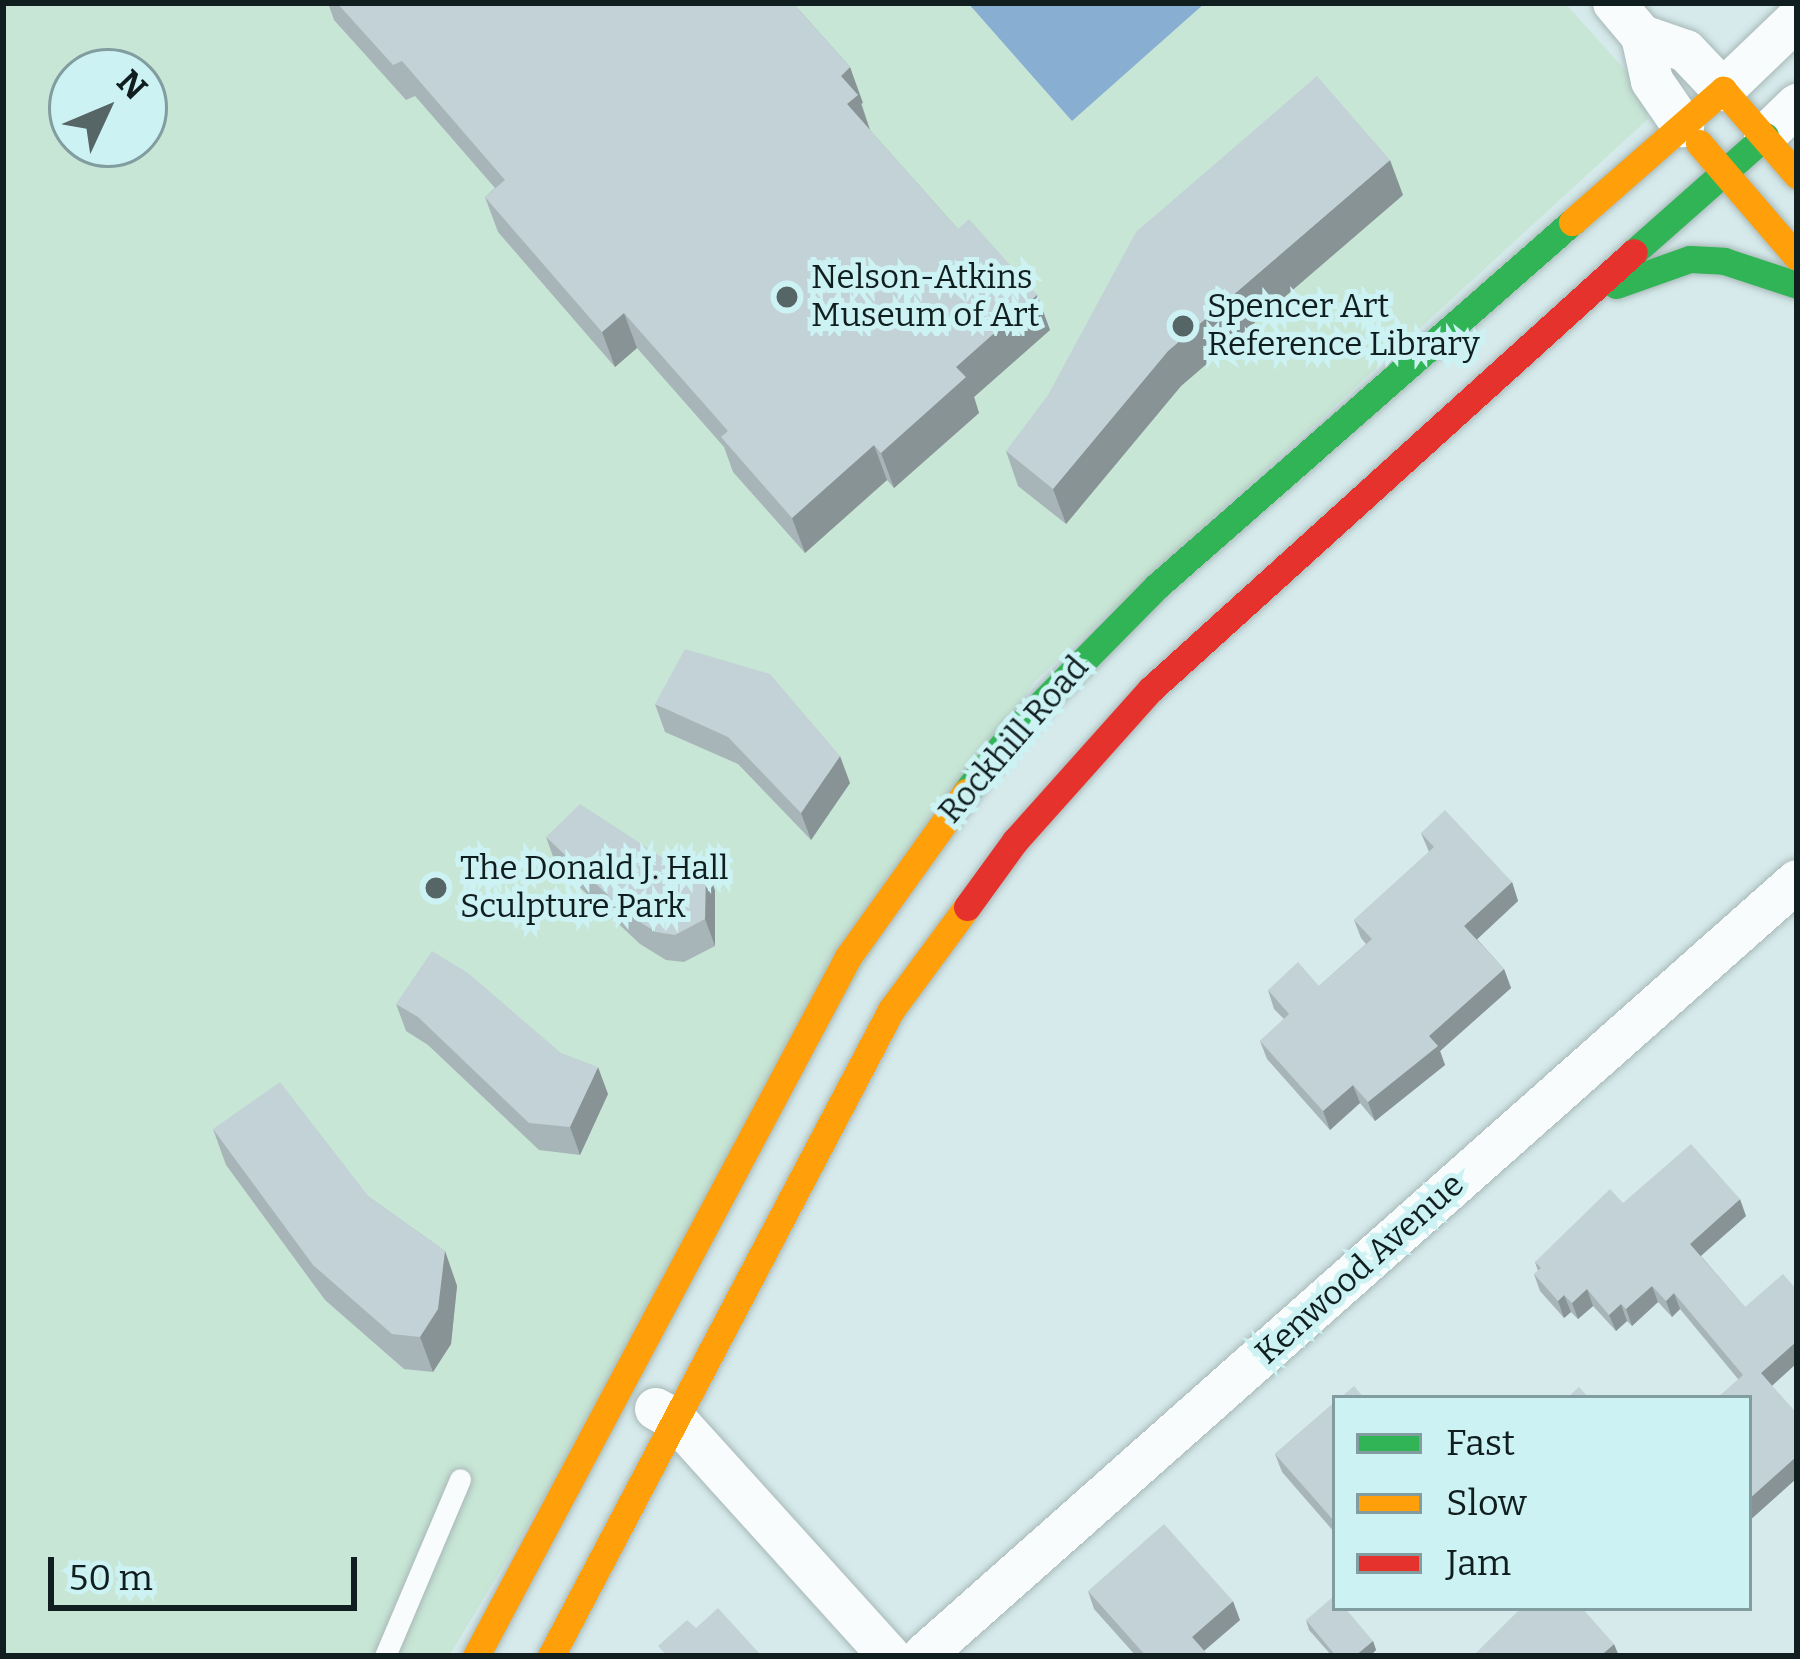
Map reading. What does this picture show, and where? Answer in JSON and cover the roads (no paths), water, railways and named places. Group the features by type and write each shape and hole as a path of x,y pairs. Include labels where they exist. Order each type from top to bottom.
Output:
{"main road":[{"name":"Rockhill Road","path":"476,1656 848,957 920,849 1012,733 1157,586 1723,90"},
{"path":"1723,90 1797,175"},
{"path":"1683,126 1797,257"},
{"name":"Rockhill Road","path":"551,1656 890,1010 1015,841 1151,689 1396,462 1765,136"},
{"path":"1579,305 1638,274 1690,259 1724,261 1797,285"}],"street":[{"path":"1614,3 1642,36 1652,81 1683,126"},
{"name":"Rockhill Road","path":"1723,90 1797,20"},
{"path":"1642,36 1686,51 1723,90"},
{"name":"Rockhill Road","path":"1765,136 1797,105"},
{"name":"Kenwood Avenue","path":"922,1656 1797,881"},
{"path":"617,1388 676,1420 889,1656"}],"lane":[{"path":"385,1656 460,1479"}],"water":[{"path":"968,3 1205,3 1072,121"}],"place":[{"name":"Nelson-Atkins Museum of Art","path":"787,297"},
{"name":"Spencer Art Reference Library","path":"1183,326"},
{"name":"The Donald J. Hall Sculpture Park","path":"436,888"}]}
